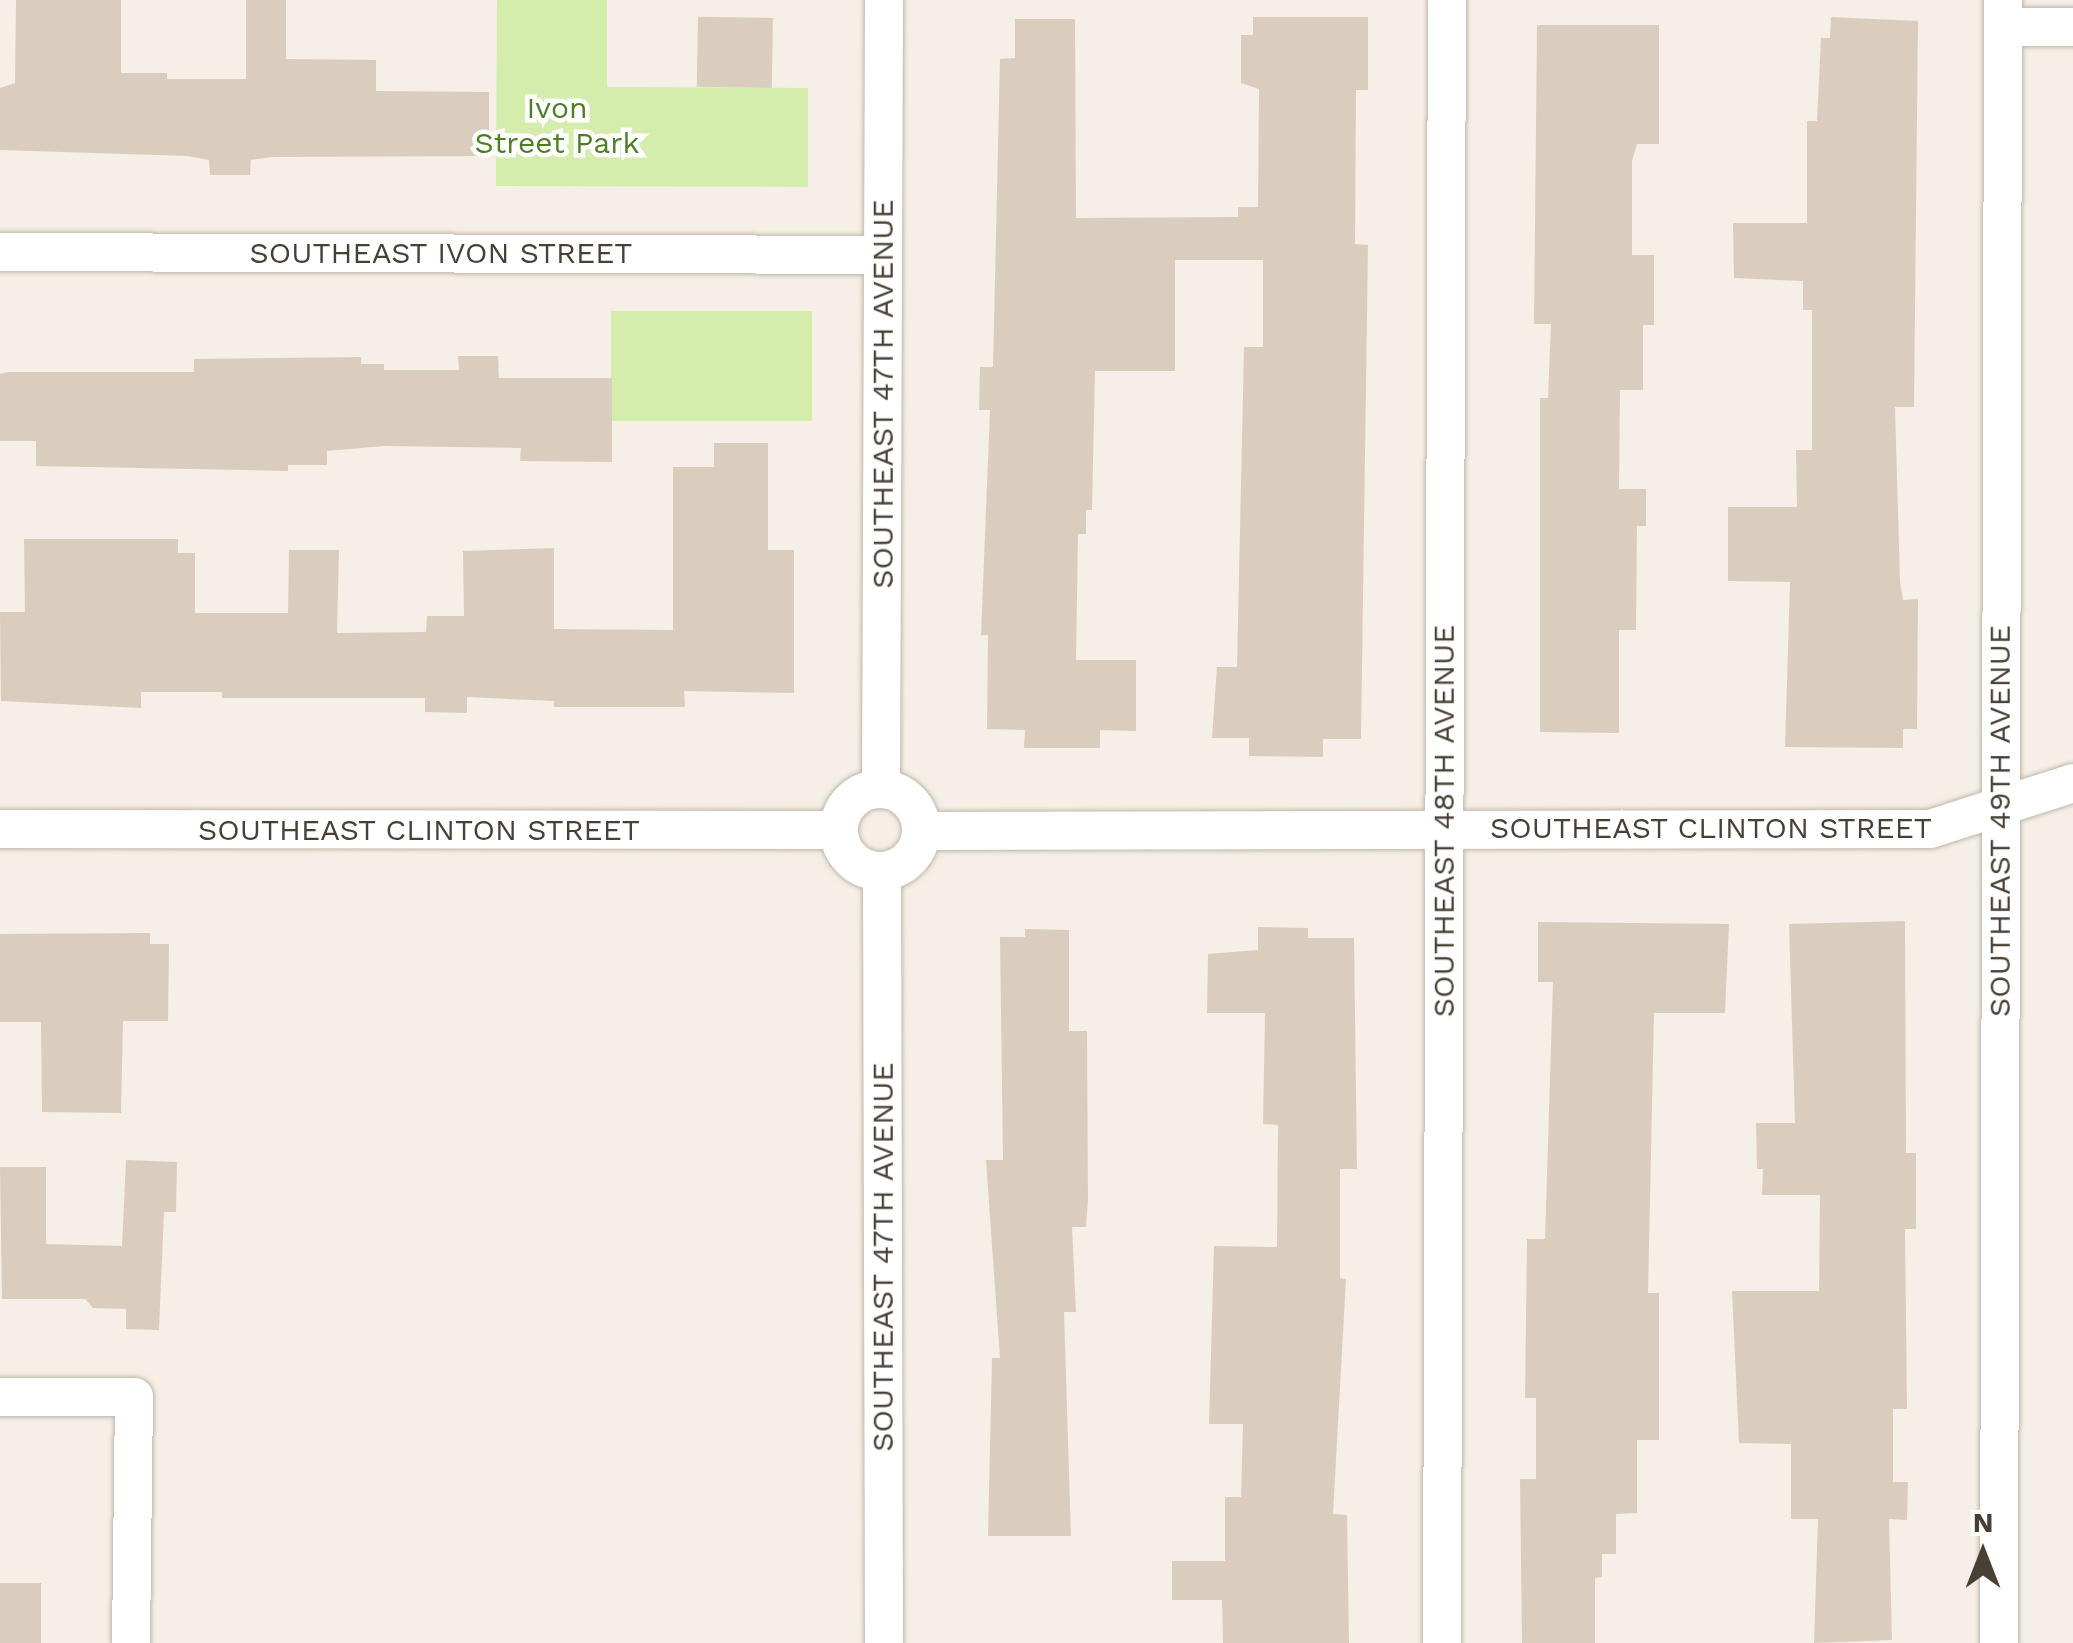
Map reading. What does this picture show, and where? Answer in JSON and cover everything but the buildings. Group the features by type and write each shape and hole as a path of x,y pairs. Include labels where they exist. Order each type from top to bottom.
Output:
{"street":[{"name":"SOUTHEAST 47TH AVENUE","path":"881,789 884,0"},
{"name":"SOUTHEAST 48TH AVENUE","path":"1442,1643 1446,0"},
{"path":"2003,14 2073,28"},
{"name":"SOUTHEAST 49TH AVENUE","path":"1999,1643 2003,14"},
{"name":"SOUTHEAST IVON STREET","path":"0,252 883,255"},
{"name":"SOUTHEAST CLINTON STREET","path":"922,831 1930,829 2073,782"},
{"path":"881,789 911,802 922,831 910,860 882,872 853,862 839,830 851,801 881,789"},
{"name":"SOUTHEAST CLINTON STREET","path":"0,830 839,830"},
{"name":"SOUTHEAST 47TH AVENUE","path":"882,872 884,1643"},
{"path":"0,1397 134,1397 130,1643"}],"green space":[{"name":"Ivon Street Park","path":"497,0 607,0 607,87 808,88 808,187 496,186"},
{"path":"611,311 812,311 812,421 611,421"}]}
